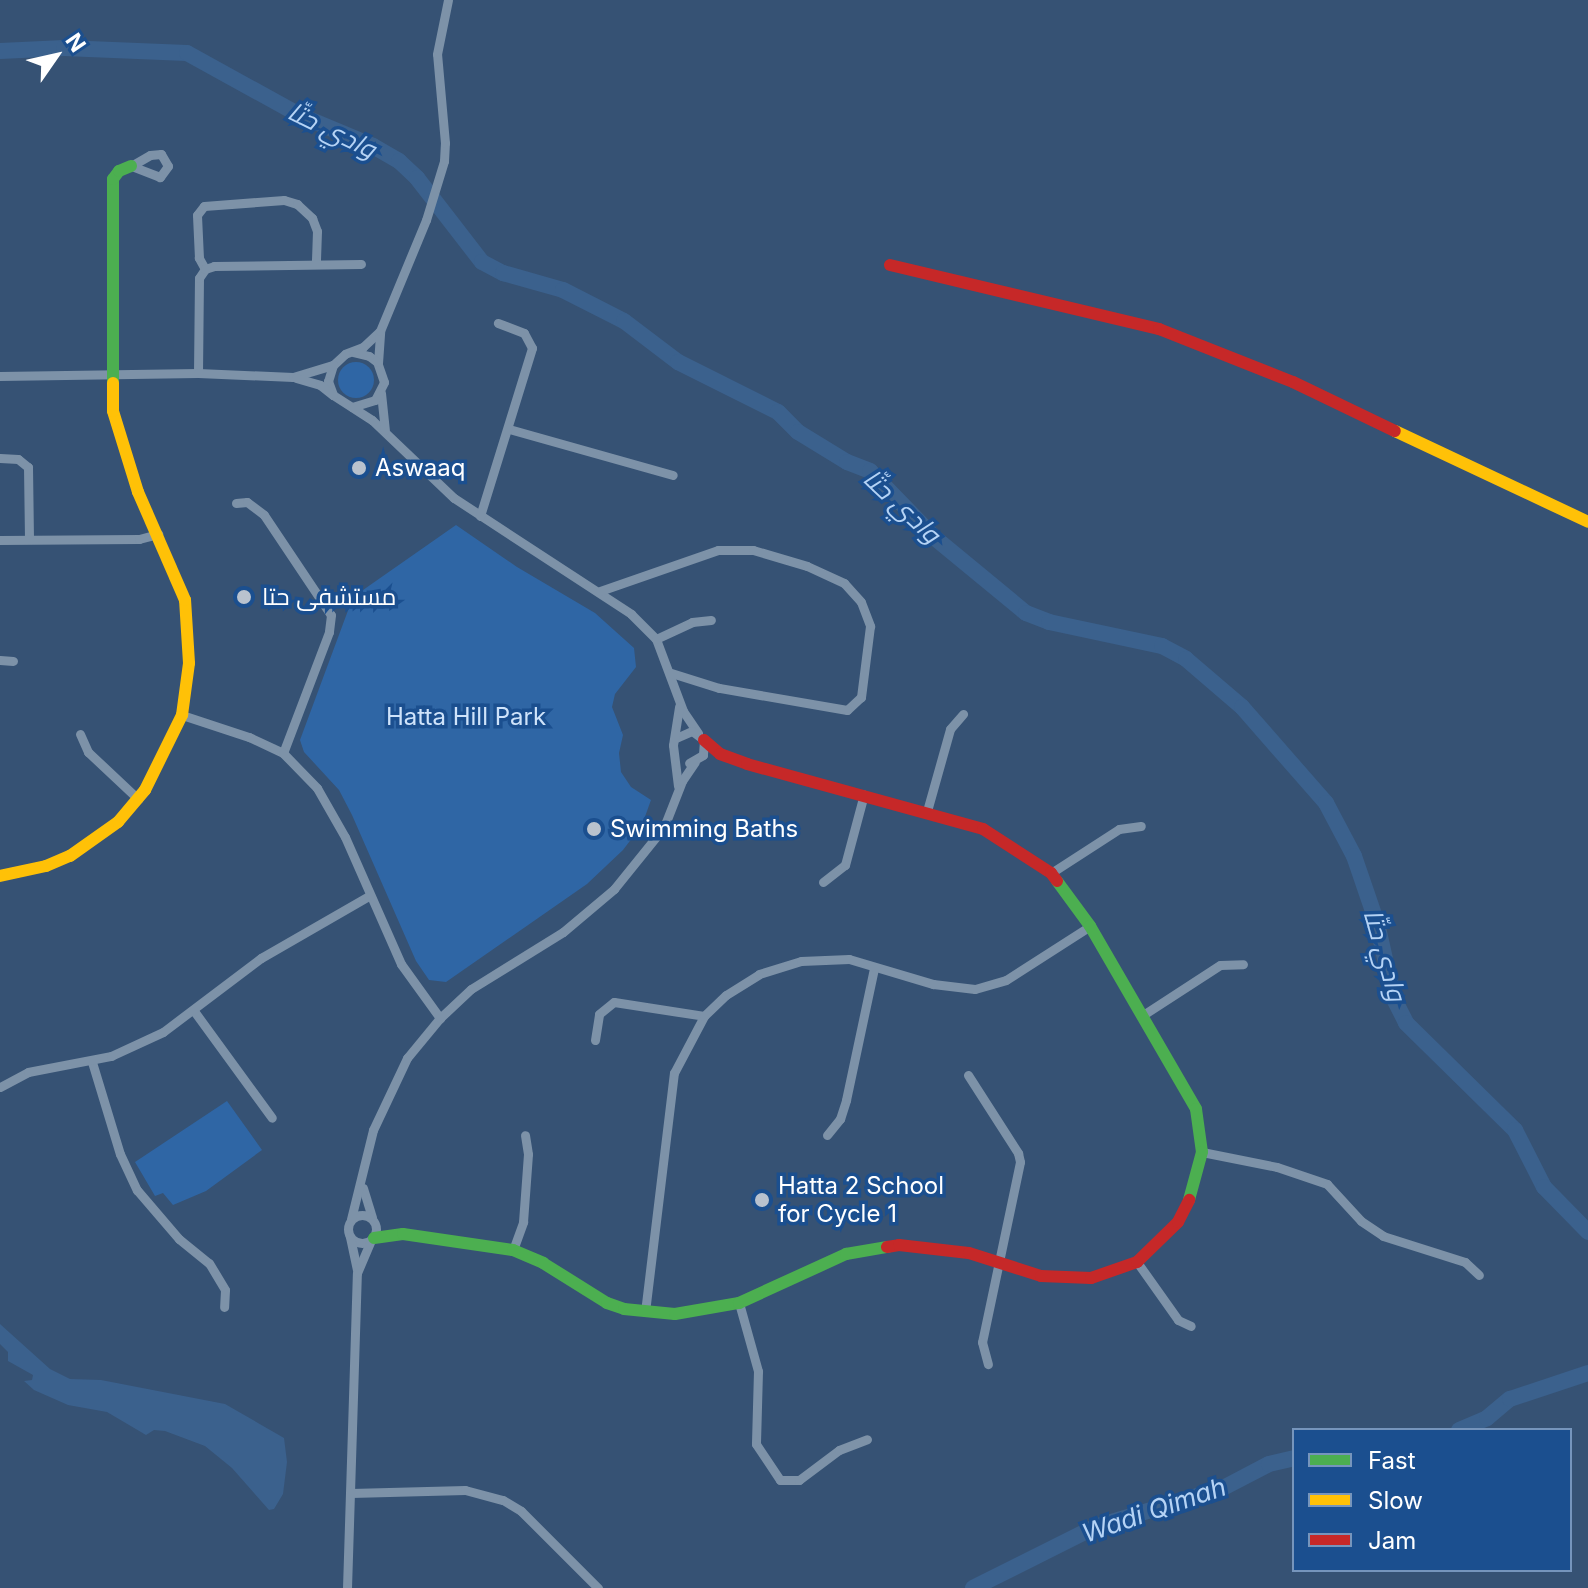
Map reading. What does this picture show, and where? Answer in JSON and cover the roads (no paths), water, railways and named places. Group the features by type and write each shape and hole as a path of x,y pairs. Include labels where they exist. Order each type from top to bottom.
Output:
{"street":[{"path":"387,433 381,392 384,382 378,363 380,331 426,220 440,174 445,143 437,54 448,0"},
{"path":"0,876 46,866 88,846 118,822 152,779 182,715 189,663 185,600 138,492 119,434 111,374 113,179 116,173 131,166"},
{"path":"205,269 199,258 197,215 201,208 211,203 284,200 303,208 312,218 317,238 316,264"},
{"path":"198,373 199,278 205,269 214,266 361,264"},
{"path":"890,265 1159,329 1293,382 1588,522"},
{"path":"480,516 532,348 524,333 498,323"},
{"path":"293,377 333,365 380,331"},
{"path":"353,352 369,356 378,363"},
{"path":"333,365 328,381 333,395"},
{"path":"0,376 198,373 293,377 320,385 387,433 426,474 480,516 600,591 656,639 680,700 705,750 678,789 664,827 614,889 563,932 471,989 440,1018 407,1058 386,1097 373,1130 351,1219 350,1237 357,1273 347,1588"},
{"path":"352,407 367,405 381,392"},
{"path":"509,429 673,475"},
{"path":"0,458 18,459 28,467 29,538"},
{"path":"236,503 247,502 264,515 331,615 329,632 283,753"},
{"path":"0,540 139,539 158,534"},
{"path":"600,591 718,550 753,550 807,566 844,583 861,602 870,626 861,697 847,710 719,688 671,673"},
{"path":"656,639 692,622 711,620"},
{"path":"0,660 13,661"},
{"path":"678,789 675,740 680,700"},
{"path":"927,811 950,729 963,714"},
{"path":"182,715 249,737 283,753 325,798 413,986 440,1018"},
{"path":"351,1219 362,1214 403,1234 513,1250 543,1263 607,1303 645,1312 675,1314 739,1303 824,1263 865,1249 929,1246 1041,1276 1091,1278 1137,1262 1178,1222 1193,1193 1202,1152 1196,1109 1090,926 1051,873 983,829 720,754 701,737 687,731 675,740"},
{"path":"80,734 88,752 138,799"},
{"path":"676,756 684,762 720,754"},
{"path":"823,882 845,865 864,794"},
{"path":"1051,873 1119,829 1141,826"},
{"path":"0,1087 28,1072 92,1062 163,1032 261,958 369,896"},
{"path":"645,1312 674,1073 704,1016 726,995 759,974 801,961 849,959 952,988 975,989 1006,980 1090,926"},
{"path":"1143,1015 1220,965 1243,964"},
{"path":"827,1135 840,1119 846,1100 874,968"},
{"path":"595,1040 599,1014 614,1002 704,1016"},
{"path":"194,1011 272,1118"},
{"path":"92,1062 120,1154 137,1190 179,1239 209,1263 225,1290 224,1307"},
{"path":"968,1075 1018,1153 1020,1162 982,1342 988,1364"},
{"path":"513,1250 523,1222 528,1154 525,1135"},
{"path":"1202,1152 1277,1167 1327,1184 1361,1221 1383,1236 1465,1262 1479,1275"},
{"path":"357,1273 377,1230 361,1181"},
{"path":"350,1237 359,1243 403,1234"},
{"path":"1137,1262 1178,1320 1191,1326"},
{"path":"739,1303 758,1371 756,1444 780,1480 799,1480 839,1450 867,1439"},
{"path":"351,1493 465,1490 503,1500 521,1511 598,1588"}],"waterway":[{"name":"وادي حتّا","path":"0,51 64,48 187,53 301,116 373,146 399,161 417,178 482,262 503,273 563,290 624,321 678,362 778,412 798,432 847,462 870,471 935,538 1026,613 1049,622 1162,646 1186,659 1242,707 1326,803 1354,856 1377,923 1394,999 1406,1023 1515,1130 1544,1187 1588,1232"},
{"name":"Wadi Qimah","path":"1464,1428 1487,1418 1510,1399 1588,1373"},
{"name":"Wadi Qimah","path":"973,1588 1095,1527 1223,1488 1269,1464 1292,1458"}],"place":[{"name":"Aswaaq","path":"359,468"},
{"name":"مستشفى حتا","path":"244,597"},
{"name":"Swimming Baths","path":"594,829"},
{"name":"Hatta 2 School for Cycle 1","path":"762,1200"}],"park label":[{"name":"Hatta Hill Park","path":"466,717"}]}
